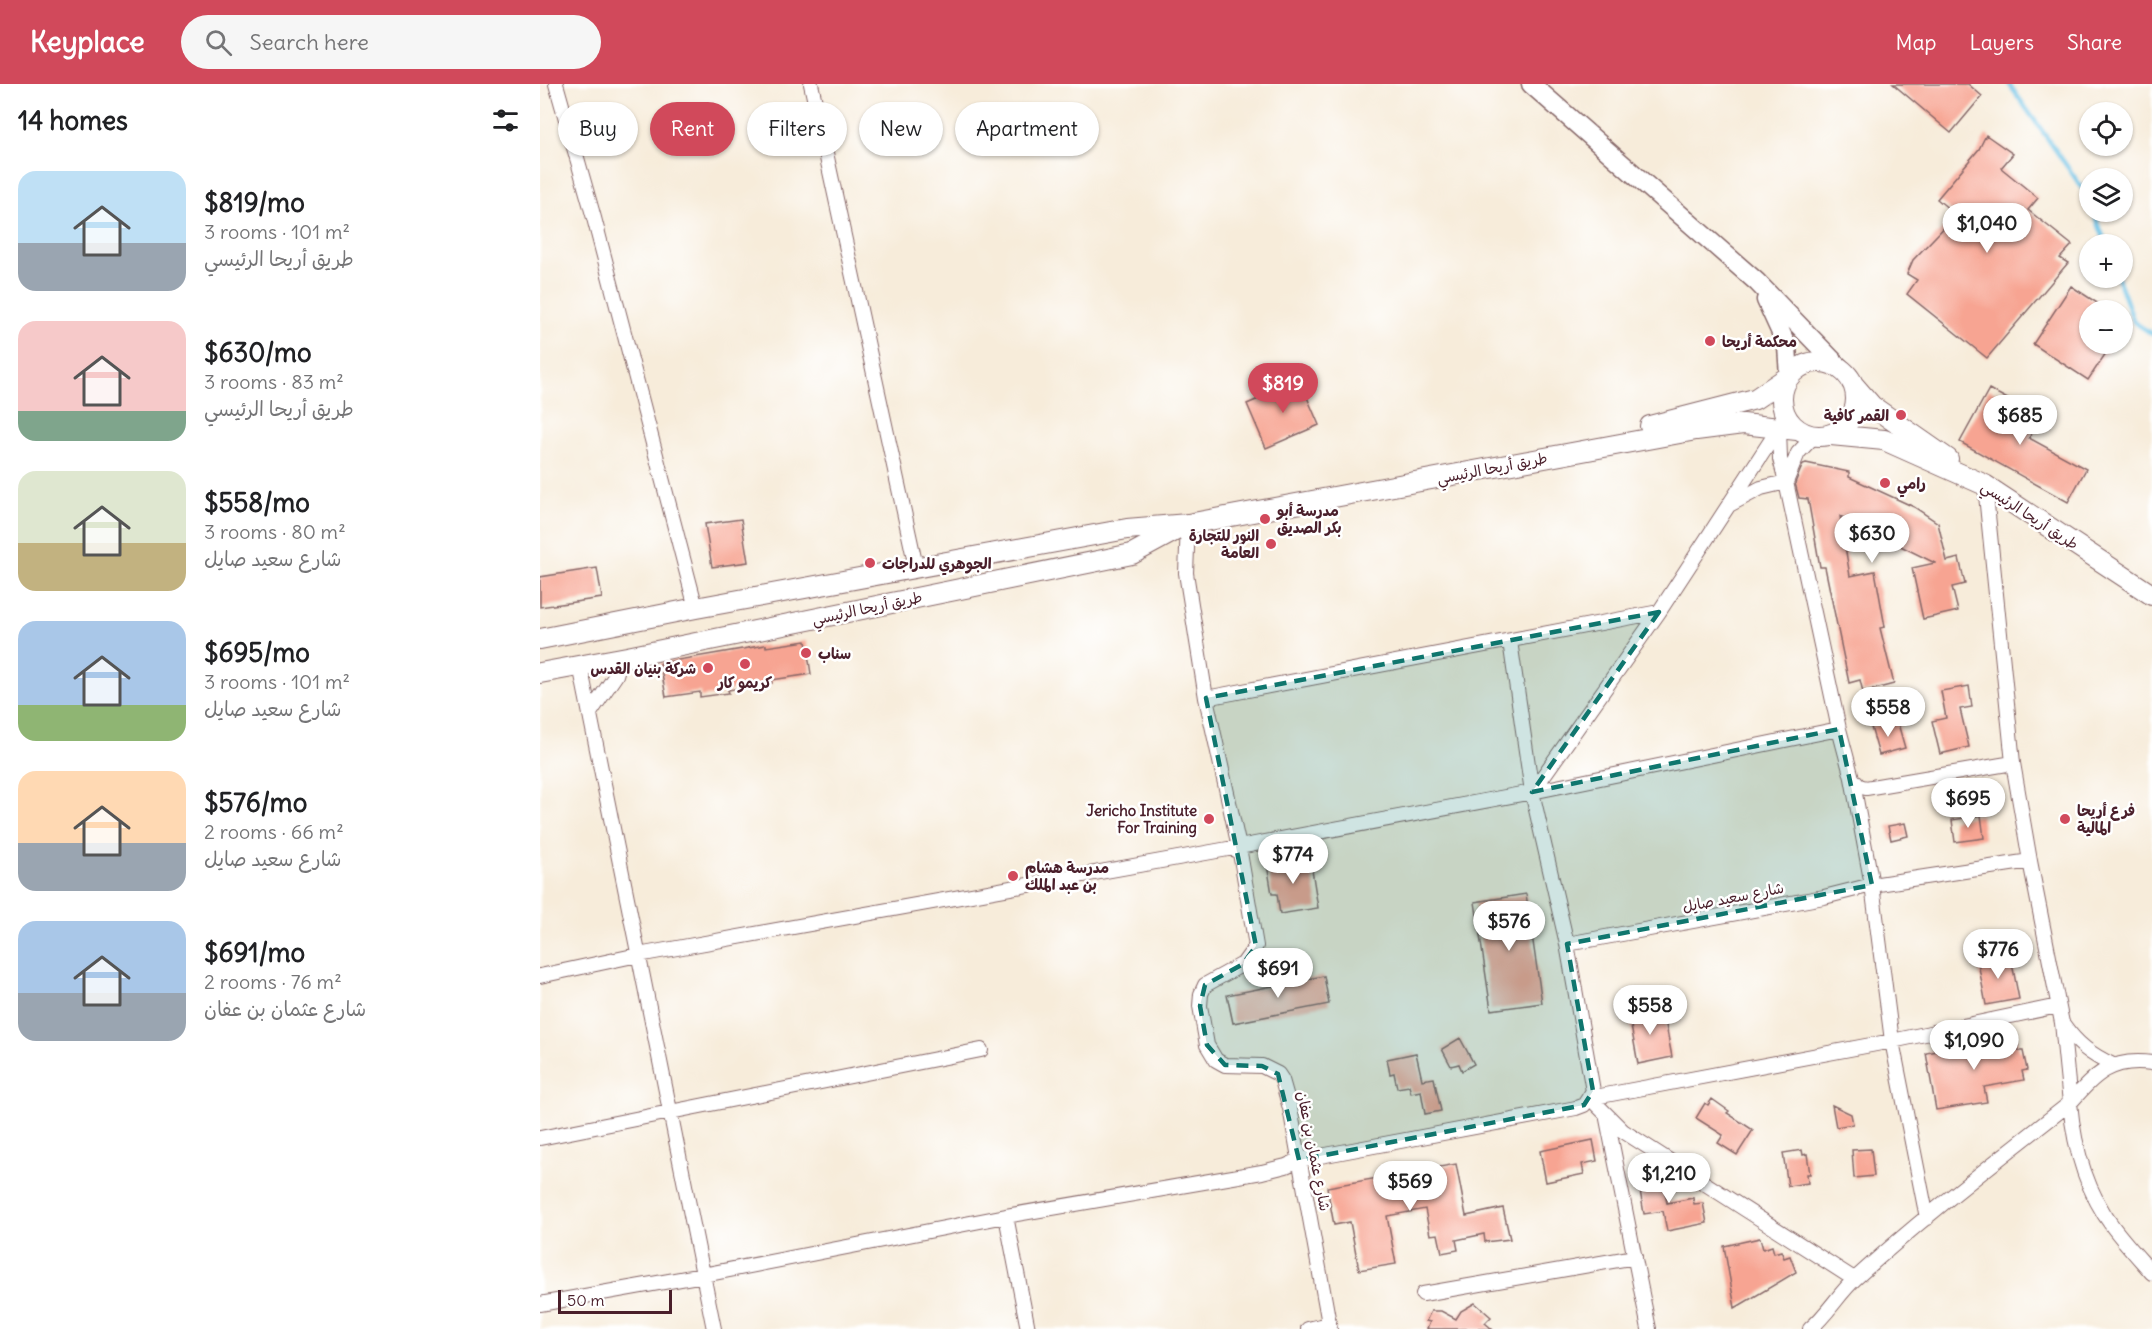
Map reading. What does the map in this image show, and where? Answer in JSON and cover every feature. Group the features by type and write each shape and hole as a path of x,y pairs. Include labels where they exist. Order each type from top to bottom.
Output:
{"main road":[{"path":"1541,458 1744,403 1755,399 1800,366 1815,363 1834,365 1872,406 1985,485"},
{"path":"1789,376 1781,398 1783,410 1788,421 1805,432 1842,429 1850,419 1855,408 1856,395 1848,378"},
{"name":"طريق أريحا الرئيسي","path":"540,639 1127,529 1188,524 1696,430 1743,424 1884,440 1985,485 2152,595"},
{"name":"طريق أريحا الرئيسي","path":"540,672 621,658 1132,554 1188,524"}],"street":[{"path":"556,84 696,608"},
{"path":"812,84 916,567"},
{"path":"1531,84 1757,282 1848,378"},
{"path":"1757,282 1787,346 1789,376"},
{"path":"1786,482 1805,432"},
{"path":"1805,432 1780,459 1839,729 1852,778 1872,885 1892,1041 1927,1218"},
{"path":"1532,792 1659,612 1728,505 1805,432"},
{"path":"1728,505 1761,488 1786,482"},
{"path":"1985,485 2013,763 2062,1023 2075,1143 2092,1189 2113,1227 2152,1273"},
{"name":"شارع عثمان بن عفان","path":"1188,524 1186,573 1206,699 1239,847 1256,946 1243,964 1205,985 1201,994 1200,1006 1207,1045 1216,1060 1225,1065 1262,1066 1278,1074 1282,1080 1290,1108 1329,1327"},
{"path":"1206,699 1659,612"},
{"path":"1510,641 1532,792 1566,944 1593,1091 1590,1098"},
{"path":"590,713 616,675 621,658"},
{"path":"580,665 714,1329"},
{"path":"540,976 638,955 1532,792 1839,729"},
{"path":"1852,778 1859,786 1866,788 2013,763"},
{"name":"شارع سعيد صايل","path":"1566,944 1824,897 1872,885 2030,861"},
{"path":"540,1304 1006,1216 1262,1172 1299,1160 1576,1108 1590,1098 1892,1041 2058,1006"},
{"path":"2062,1023 2080,1046 2097,1058 2113,1065"},
{"path":"540,1138 981,1050"},
{"path":"1810,1329 1824,1324 1854,1280 2070,1103 2094,1076 2113,1065 2128,1062 2152,1063"},
{"path":"1590,1098 1623,1131 1854,1280"},
{"path":"1606,1114 1649,1329"},
{"path":"1006,1216 1028,1329"},
{"path":"1423,1294 1635,1257"},
{"path":"1308,1329 1329,1327"}],"highlighted area":[{"path":"1659,612 1532,792 1839,729 1872,885 1567,944 1593,1091 1584,1105 1299,1160 1278,1074 1262,1066 1225,1065 1207,1045 1200,1006 1205,985 1243,964 1256,946 1206,698"}],"building":[{"path":"1893,84 1968,84 1982,96 1951,133"},
{"path":"1986,135 2013,154 2001,168 2038,198 2028,210 2072,245 2060,258 2068,263 1987,358 1907,294 1917,280 1907,274 1913,260 1956,215 1937,199 1979,149"},
{"path":"2071,286 2093,300 2079,300 2079,354 2105,354 2088,380 2033,344"},
{"path":"1300,381 1319,425 1266,448 1247,404"},
{"path":"1989,389 2041,417 2029,438 2086,469 2068,502 1960,442"},
{"path":"1803,464 1849,472 1849,477 1914,507 1938,523 1947,561 1959,558 1965,584 1952,587 1958,611 1923,619 1912,568 1935,563 1840,516 1850,576 1875,571 1885,627 1880,628 1894,684 1863,692 1860,680 1849,683 1825,567 1820,567 1808,499 1799,498 1795,483"},
{"path":"741,519 748,562 712,567 705,524"},
{"path":"597,568 602,598 540,607 540,577"},
{"path":"806,641 811,674 771,680 772,683 728,690 729,693 700,697 700,692 666,697 660,663 766,645 766,647"},
{"path":"1969,686 1972,707 1960,709 1969,747 1940,754 1932,721 1946,718 1941,691"},
{"path":"1897,720 1905,748 1879,755 1871,727"},
{"path":"1981,815 1984,838 1955,842 1952,820"},
{"path":"1905,823 1908,836 1891,840 1888,826"},
{"path":"1310,857 1318,908 1280,914 1277,894 1272,894 1267,864"},
{"path":"1526,894 1542,1003 1491,1010 1475,902"},
{"path":"1989,955 1990,961 2011,958 2019,999 1986,1005 1977,957"},
{"path":"1324,976 1329,1004 1233,1023 1227,995"},
{"path":"1663,1009 1672,1057 1638,1064 1629,1015"},
{"path":"2016,1037 2019,1051 2023,1051 2027,1070 2022,1071 2024,1080 1984,1087 1987,1102 1936,1110 1926,1053"},
{"path":"1460,1038 1474,1064 1462,1071 1459,1064 1451,1066 1442,1049"},
{"path":"1416,1053 1422,1080 1434,1078 1441,1111 1425,1114 1421,1091 1411,1093 1409,1086 1397,1088 1394,1073 1390,1074 1387,1059"},
{"path":"1712,1099 1729,1111 1727,1113 1753,1130 1737,1155 1718,1143 1723,1135 1696,1118 1705,1103 1708,1105"},
{"path":"1832,1105 1851,1114 1853,1124 1836,1127"},
{"path":"1593,1140 1597,1161 1582,1164 1584,1174 1546,1182 1540,1151"},
{"path":"1871,1149 1874,1176 1854,1178 1852,1150"},
{"path":"1802,1150 1803,1155 1807,1154 1810,1174 1807,1174 1808,1183 1788,1186 1783,1153"},
{"path":"1456,1164 1466,1216 1503,1208 1510,1239 1485,1242 1484,1234 1456,1240 1458,1250 1442,1253 1438,1234 1430,1235 1425,1209 1387,1216 1396,1264 1359,1270 1350,1222 1334,1225 1327,1187"},
{"path":"1654,1170 1655,1178 1662,1177 1667,1203 1693,1198 1694,1204 1703,1203 1707,1223 1667,1231 1663,1211 1644,1214 1637,1173"},
{"path":"1760,1238 1763,1249 1772,1246 1774,1253 1781,1251 1784,1258 1790,1256 1796,1272 1735,1308 1724,1246"},
{"path":"1475,1303 1491,1317 1485,1323 1492,1329 1427,1329 1430,1322 1426,1321 1431,1311 1441,1311 1456,1319 1461,1311"}],"waterway":[{"path":"2009,84 2079,183"},
{"path":"2098,222 2102,234"},
{"path":"2122,288 2134,322 2152,334"}],"place":[{"name":"محكمة أريحا","path":"1710,341"},
{"name":"القمر كافية","path":"1901,415"},
{"name":"رامي","path":"1885,483"},
{"name":"مدرسة أبو بكر الصديق","path":"1265,519"},
{"name":"النور للتجارة العامة","path":"1271,544"},
{"name":"الجوهري للدراجات","path":"870,563"},
{"name":"سناب","path":"806,653"},
{"name":"كريمو كار","path":"745,664"},
{"name":"شركة بنيان القدس","path":"708,668"},
{"name":"Jericho Institute For Training","path":"1209,819"},
{"name":"فرع أريحا المالية","path":"2065,819"},
{"name":"مدرسة هشام بن عبد الملك","path":"1013,876"}]}
